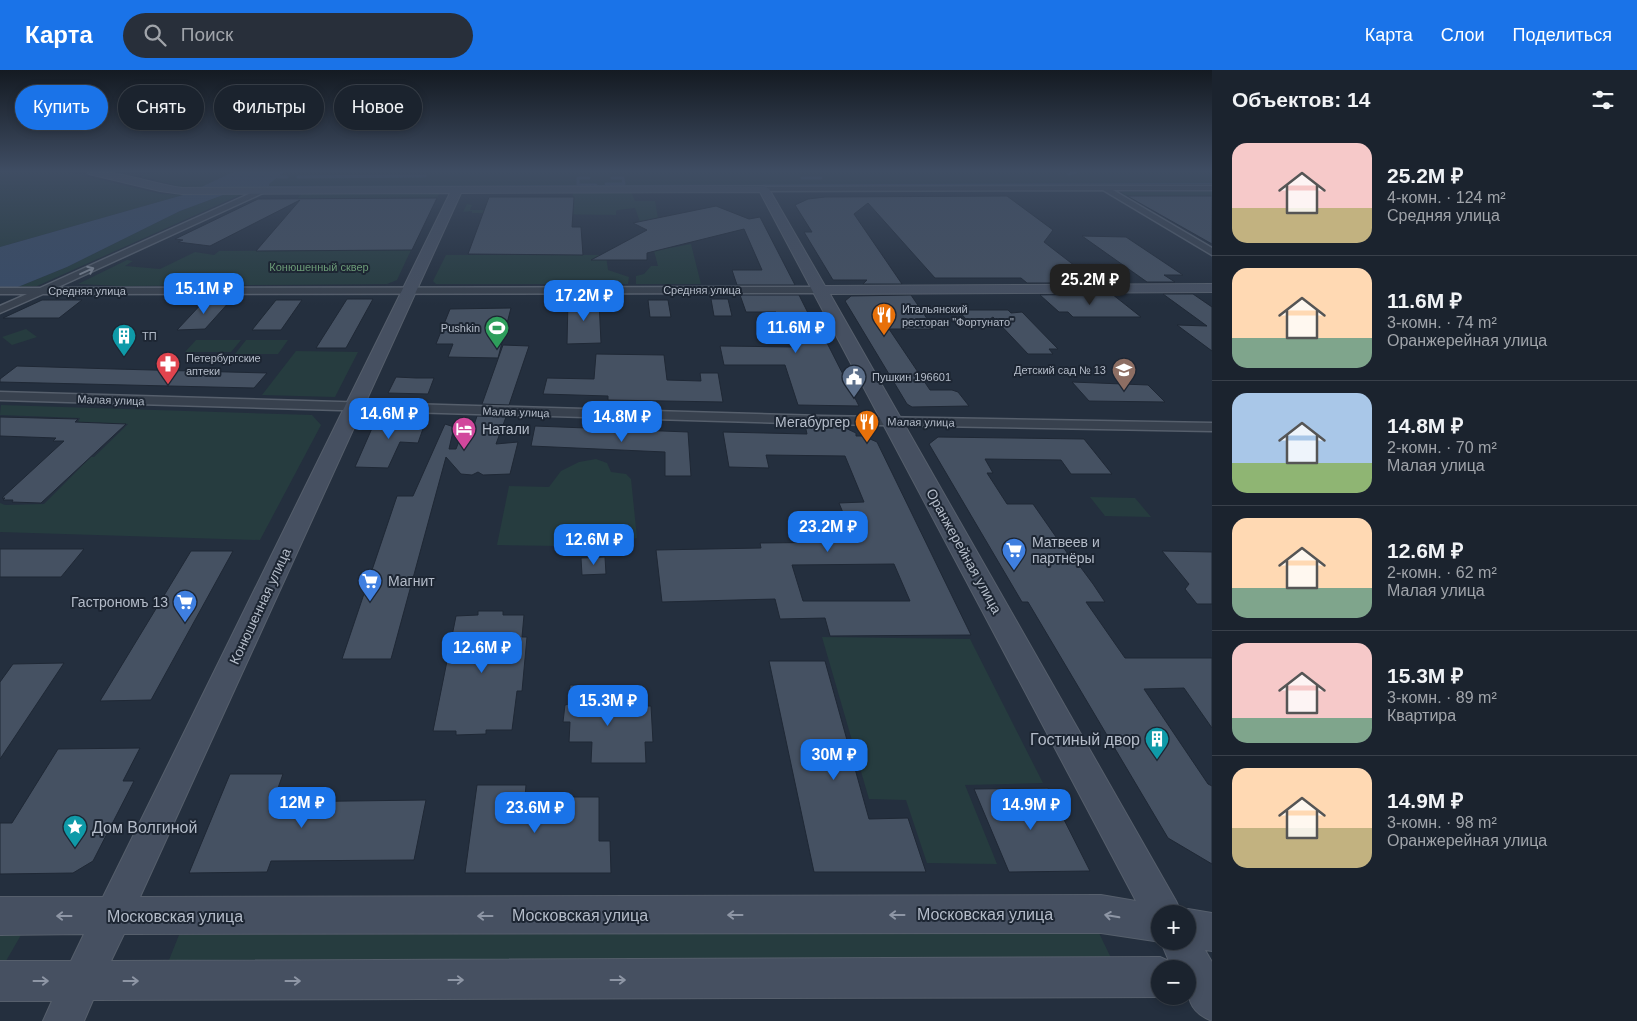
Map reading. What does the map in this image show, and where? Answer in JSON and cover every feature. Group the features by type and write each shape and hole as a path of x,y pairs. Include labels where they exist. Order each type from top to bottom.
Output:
{"main road":[{"name":"Конюшенная улица","path":"63,1021 445,216"},
{"name":"Оранжерейная улица","path":"779,216 1158,905"},
{"name":"Средняя улица","path":"819,290 1212,288"},
{"name":"Московская улица","path":"0,916 1101,914 1151,922"},
{"path":"1196,929 1212,932"},
{"path":"1184,950 1202,982"},
{"path":"0,981 1151,977"}],"street":[{"path":"0,310 205,216"},
{"path":"1152,216 1212,252"},
{"name":"Средняя улица","path":"0,291 819,290"},
{"name":"Малая улица","path":"0,396 892,422 1212,427"}],"green space":[{"path":"0,216 108,216 0,247"},
{"path":"169,216 192,216 37,286 18,287 67,267"},
{"path":"638,216 658,216 658,218 640,222"},
{"path":"691,244 701,284 636,284 636,276 644,274 651,266 658,266 654,251"},
{"name":"Конюшенный сквер","path":"411,250 397,280 387,284 121,286 78,284 127,260 133,261 125,266 160,269 195,252 214,255 219,251"},
{"path":"446,255 606,255 608,270 629,277 628,284 436,284 433,281"},
{"path":"26,329 37,337 12,345 2,337"},
{"path":"196,340 241,340 231,352 185,352"},
{"path":"246,340 288,340 278,354 235,354"},
{"path":"296,351 358,352 335,397 262,395"},
{"path":"1,405 312,415 321,425 260,540 0,532 0,503 5,505 44,504 91,457 94,457 128,424 78,422 80,418 0,415"},
{"path":"596,459 607,463 611,472 626,474 631,479 637,538 628,540 628,547 497,545 509,486 549,487 561,471 579,462"},
{"path":"1090,497 1135,498 1151,517 1105,516"},
{"path":"822,637 970,639 1043,783 965,785 997,864 927,863 906,800 869,799"},
{"path":"1099,933 1111,958 169,960 179,935"},
{"path":"0,935 21,935 6,961 0,961"}],"water":[{"path":"108,216 169,216 67,267 18,287 0,287 0,247"}],"building":[{"path":"222,216 268,216 210,246 178,242 183,240 175,239"},
{"path":"286,216 428,216 412,250 256,251"},
{"path":"482,216 573,216 572,227 581,227 583,255 468,254"},
{"path":"665,216 742,216 749,219 760,217 795,285 737,285 732,270 762,270 744,229 647,253 647,260 591,260 647,230 633,223"},
{"path":"802,216 856,216 902,284 863,284 867,280 833,280 804,232 812,232"},
{"path":"880,216 1035,216 1053,230 1044,242 1097,283 1027,283 1021,278 935,278"},
{"path":"1163,216 1212,216 1212,244"},
{"path":"1082,236 1126,237 1183,275 1164,275 1175,282 1147,282"},
{"path":"1112,294 1141,317 1073,317 1068,312 1059,312 1040,295"},
{"path":"1163,294 1193,294 1212,307 1212,351 1177,325 1207,326"},
{"path":"740,295 799,295 818,333 822,333 859,406 798,405 785,365 724,365 720,346 797,347 783,315 778,316 776,312 746,312"},
{"path":"911,295 934,329 889,329 930,390 952,390 958,392 969,406 912,407 907,404 845,301 851,296"},
{"path":"347,299 373,299 346,348 316,348"},
{"path":"711,299 728,299 732,316 714,316"},
{"path":"42,300 82,300 59,318 3,318"},
{"path":"205,300 231,300 205,329 177,330"},
{"path":"276,300 302,300 281,330 252,330"},
{"path":"568,300 599,300 601,343 567,344"},
{"path":"648,300 668,300 671,317 650,317"},
{"path":"511,308 498,358 448,357 453,344 436,344 450,309"},
{"path":"958,310 1008,310 1011,313 1022,312 1058,349 1049,349 1053,354 1028,354 993,317 979,326 974,326"},
{"path":"503,345 529,346 509,405 482,404"},
{"path":"596,354 664,355 667,380 701,381 700,373 718,373 723,402 608,400 608,396 543,394 547,378 594,379"},
{"path":"17,366 267,373 254,388 0,382 0,379"},
{"path":"396,377 434,378 428,394 388,393"},
{"path":"1072,382 1148,385 1165,402 1089,401"},
{"path":"402,414 419,414 416,423 425,423 418,443 400,442 388,468 355,467 373,426"},
{"path":"477,416 506,417 496,444 518,442 510,474 483,475 478,472 472,475 461,474 446,457 391,659 342,659 397,496 413,496 445,424 454,427 449,449 456,449 465,425 474,425"},
{"path":"0,417 78,419 75,422 126,424 41,503 12,502 13,500 3,500 5,498 2,498 64,441 53,441 56,438 0,436"},
{"path":"805,425 841,426 856,433 856,436 863,436 877,442 971,635 830,636 825,618 780,619 775,599 662,602 656,550 761,548 760,543 855,542 839,503 864,502 845,456 766,455 769,468 729,467 723,432 807,434","holes":["894,564 910,601 803,601 792,565"]},
{"path":"535,426 688,432 691,476 665,476 665,452 531,446"},
{"path":"938,437 1084,439 1112,474 1071,474 1061,460 985,459 993,473 987,473 1007,504 1033,504 1070,557 1073,557 1093,584 1105,602 1086,602 1125,658 1212,658 1212,728 1184,688 1144,689 1208,784 1212,786 1212,864 1168,838 1028,602 1022,602 929,444"},
{"path":"0,549 84,549 61,577 0,577"},
{"path":"191,551 233,551 151,700 100,701"},
{"path":"1162,551 1212,552 1212,604 1197,604 1185,589 1189,584"},
{"path":"605,557 606,574 582,575 581,558"},
{"path":"478,611 503,611 503,615 524,615 522,637 527,637 522,691 517,691 512,730 486,730 486,734 456,735 456,731 433,731 456,616 478,615"},
{"path":"769,661 825,661 869,819 908,818 926,872 814,872"},
{"path":"64,663 0,759 0,682 13,664"},
{"path":"570,685 602,686 602,706 651,706 653,742 645,742 646,763 591,763 592,742 569,742 570,722 563,722 565,705 569,704"},
{"path":"140,748 123,781 134,781 93,861 73,873 0,874 0,823 12,823 58,749"},
{"path":"230,774 283,774 273,802 426,800 414,860 271,861 267,872 189,873"},
{"path":"477,785 526,785 525,797 599,797 599,841 610,841 611,873 465,873"},
{"path":"1048,788 1090,871 1009,872 974,789"}],"place":[{"name":"Итальянский ресторан \"Фортунато\"","path":"884,336"},
{"name":"Pushkin","path":"497,349"},
{"name":"ТП","path":"124,357"},
{"name":"Петербургские аптеки","path":"168,385"},
{"name":"Детский сад № 13","path":"1124,391"},
{"name":"Пушкин 196601","path":"854,398"},
{"name":"Мегабургер","path":"867,443"},
{"name":"Натали","path":"464,450"},
{"name":"Матвеев и партнёры","path":"1014,571"},
{"name":"Магнит","path":"370,602"},
{"name":"Гастрономъ 13","path":"185,623"},
{"name":"Гостиный двор","path":"1157,760"},
{"name":"Дом Волгиной","path":"75,848"}]}
